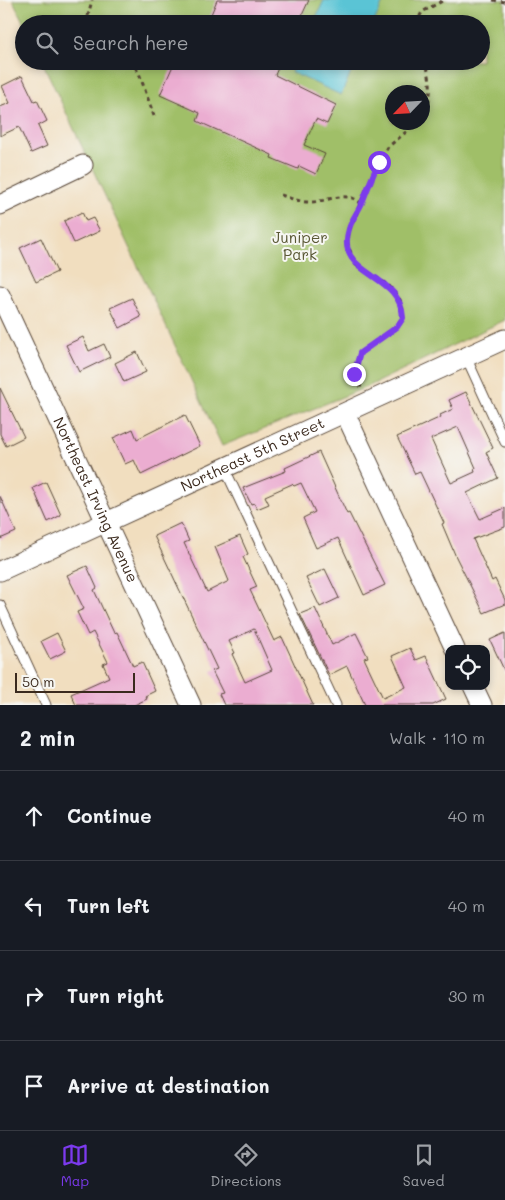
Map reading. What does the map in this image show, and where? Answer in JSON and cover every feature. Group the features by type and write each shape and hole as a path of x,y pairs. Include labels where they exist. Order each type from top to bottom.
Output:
{"street":[{"path":"0,205 83,165"},
{"name":"Northeast Irving Avenue","path":"0,294 191,705"},
{"name":"Northeast 5th Street","path":"0,571 505,339"},
{"path":"345,412 453,645"},
{"path":"475,690 482,705"}],"lane":[{"path":"466,357 505,442"},
{"path":"224,467 336,705"},
{"path":"0,605 46,705"}],"path":[{"path":"88,15 92,0"},
{"path":"420,15 429,6 444,0"},
{"path":"493,0 505,2"},
{"path":"137,70 154,116"},
{"path":"427,70 430,85"},
{"path":"369,386 356,386 354,374 360,353 397,327 403,318 400,300 389,286 364,272 355,264 347,243 348,230 362,203 379,162 388,147 408,130"},
{"path":"281,195 310,202 343,196 356,198 362,203"}],"green space":[{"name":"Juniper Park","path":"13,0 505,0 505,320 369,386 222,446 46,70 490,70 490,15 20,15"}],"water":[{"path":"324,0 384,0 377,15 317,15"},
{"path":"292,70 352,70 341,95 291,72"}],"building":[{"path":"217,0 309,0 302,15 211,15"},
{"path":"171,70 277,70 275,75 336,105 327,124 316,119 304,145 325,154 316,174 299,166 298,169 271,158 272,155 197,121 200,113 160,95"},
{"path":"22,76 34,101 37,100 47,121 38,126 47,146 31,153 19,127 0,136 0,107 10,103 2,86"},
{"path":"82,212 86,221 93,218 100,231 74,243 64,221"},
{"path":"41,238 57,272 36,282 20,248"},
{"path":"132,298 141,317 120,328 110,308"},
{"path":"83,337 89,351 104,344 110,357 79,372 66,345"},
{"path":"137,352 146,372 124,382 115,363"},
{"path":"0,388 24,437 6,446 0,434"},
{"path":"466,392 493,448 486,452 498,478 467,493 480,519 505,508 505,527 473,539 492,581 495,579 505,600 505,604 484,613 456,557 442,524 444,523 420,472 415,474 397,437 441,417 440,415 453,409 449,400","holes":["458,427 476,468 474,469 475,472 451,483 431,439"]},
{"path":"185,415 200,446 141,475 134,460 125,464 113,438 133,429 137,439"},
{"path":"319,452 347,514 349,513 385,585 364,595 338,538 316,548 303,518 315,512 301,483 294,486 292,484 265,496 269,504 257,509 254,503 251,504 243,488 286,471 285,468"},
{"path":"46,482 61,515 48,522 33,488"},
{"path":"0,496 16,532 0,539"},
{"path":"181,523 189,541 184,543 207,592 229,581 215,547 240,536 248,554 243,557 257,587 250,590 274,641 282,637 313,705 224,705 219,694 223,693 212,671 217,669 154,536","holes":["254,629 272,670 245,682 232,654 235,653 229,641"]},
{"path":"87,566 97,588 94,590 114,633 117,632 133,666 142,662 155,691 145,696 147,699 134,705 76,705 71,694 109,677 103,664 108,662 93,632 88,635 77,612 84,609 67,575"},
{"path":"325,569 339,598 320,607 306,578"},
{"path":"315,608 332,645 356,633 368,657 364,658 383,698 406,687 392,656 410,648 416,660 426,656 446,699 433,705 365,705 347,666 329,675 300,614"},
{"path":"57,633 66,651 50,659 41,641"},
{"path":"505,633 505,672 490,640"}],"route":[{"path":"354,374 360,353 397,327 403,318 400,300 389,286 377,277 364,272 355,264 347,243 348,230 362,203 379,162"}]}
